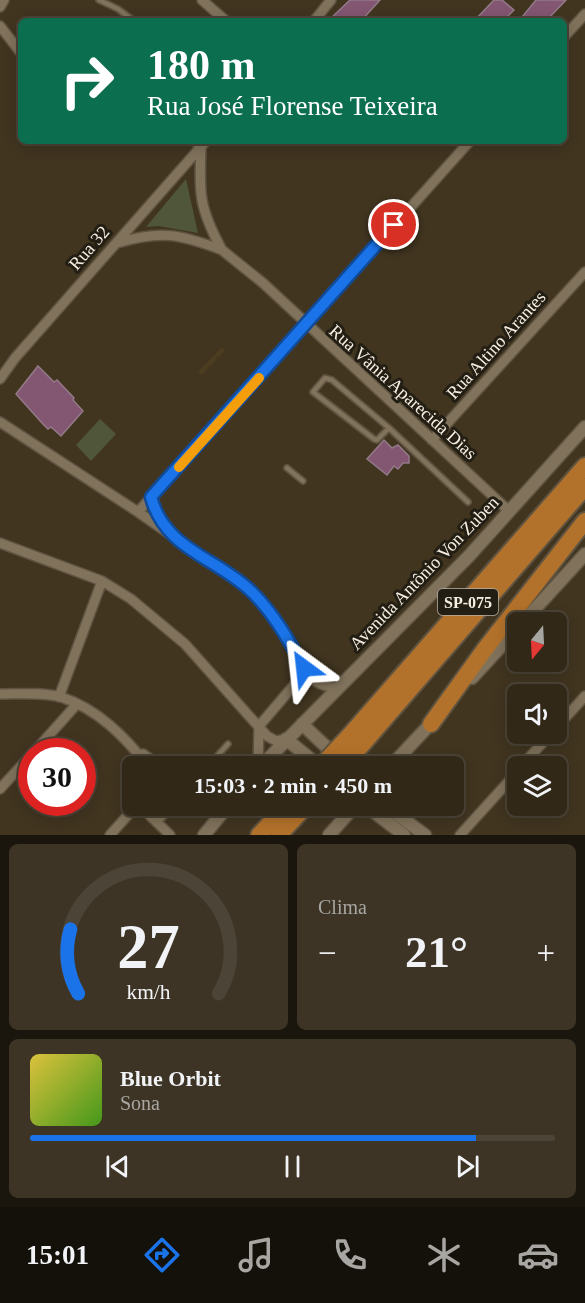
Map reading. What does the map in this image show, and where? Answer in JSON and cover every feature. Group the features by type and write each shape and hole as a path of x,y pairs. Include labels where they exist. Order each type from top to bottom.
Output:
{"highway":[{"name":"SP-075","path":"349,756 355,741 585,466"},
{"name":"SP-075","path":"334,756 355,741 585,487"},
{"path":"431,724 485,649 585,521"},
{"path":"259,835 277,816"},
{"path":"279,835 297,816"}],"street":[{"path":"0,8 4,0"},
{"path":"202,0 223,18"},
{"path":"317,18 332,0"},
{"path":"567,34 585,14"},
{"path":"0,26 18,49"},
{"name":"Rua 32","path":"0,379 15,358 200,144"},
{"name":"Rua Vânia Aparecida Dias","path":"201,144 199,197 203,212 222,250"},
{"path":"138,512 467,144"},
{"name":"Rua Vânia Aparecida Dias","path":"116,243 160,233 180,235 222,250 262,283 509,511"},
{"name":"Rua Altino Arantes","path":"432,440 583,278"},
{"path":"1,422 138,512 250,590 280,625 304,668 316,682 338,688"},
{"name":"Avenida Antônio Von Zuben","path":"270,756 469,556 585,427"},
{"path":"151,497 156,515 167,533"},
{"path":"0,543 102,581 131,599 184,644 270,739 286,739 307,756"},
{"path":"533,612 582,562"},
{"path":"60,697 102,581"},
{"path":"401,756 507,640"},
{"path":"260,756 260,726 295,684 304,668"},
{"path":"0,694 60,697 77,704 112,726 146,756"},
{"path":"567,716 585,696"},
{"path":"46,738 77,704"},
{"path":"302,724 335,756"},
{"path":"530,756 542,744"},
{"path":"134,747 141,756"},
{"path":"0,789 18,769"},
{"path":"459,835 507,783"},
{"path":"110,835 127,816"},
{"path":"150,816 170,835"},
{"path":"155,821 157,816"},
{"path":"204,835 220,816"},
{"path":"329,835 346,816"},
{"path":"379,816 404,835"},
{"path":"399,816 425,835"}],"lane":[{"path":"99,0 130,18"},
{"path":"389,428 374,440 313,392 328,378 389,428 468,502"},
{"path":"286,468 303,481"},
{"path":"217,756 228,744"},
{"path":"155,821 161,816"}],"shaded area":[{"path":"222,347 225,350 218,358 215,356 217,359 210,367 207,365 209,367 202,375 198,372"}],"green space":[{"path":"186,179 198,233 158,226 146,227"},
{"path":"100,419 116,434 91,461 76,445"}],"building":[{"path":"350,0 380,0 364,18 331,18"},
{"path":"494,0 502,0 514,10 506,18 477,18"},
{"path":"536,0 566,0 549,18 522,17"},
{"path":"38,366 54,382 57,380 83,411 61,436 51,427 48,429 16,394"},
{"path":"384,440 392,448 398,445 409,456 409,463 403,463 398,469 394,466 387,475 367,459"}],"slow traffic":[{"path":"179,467 259,378"}],"route":[{"path":"304,668 280,625 267,608 250,590 167,533 156,515 151,497 394,225"}]}
